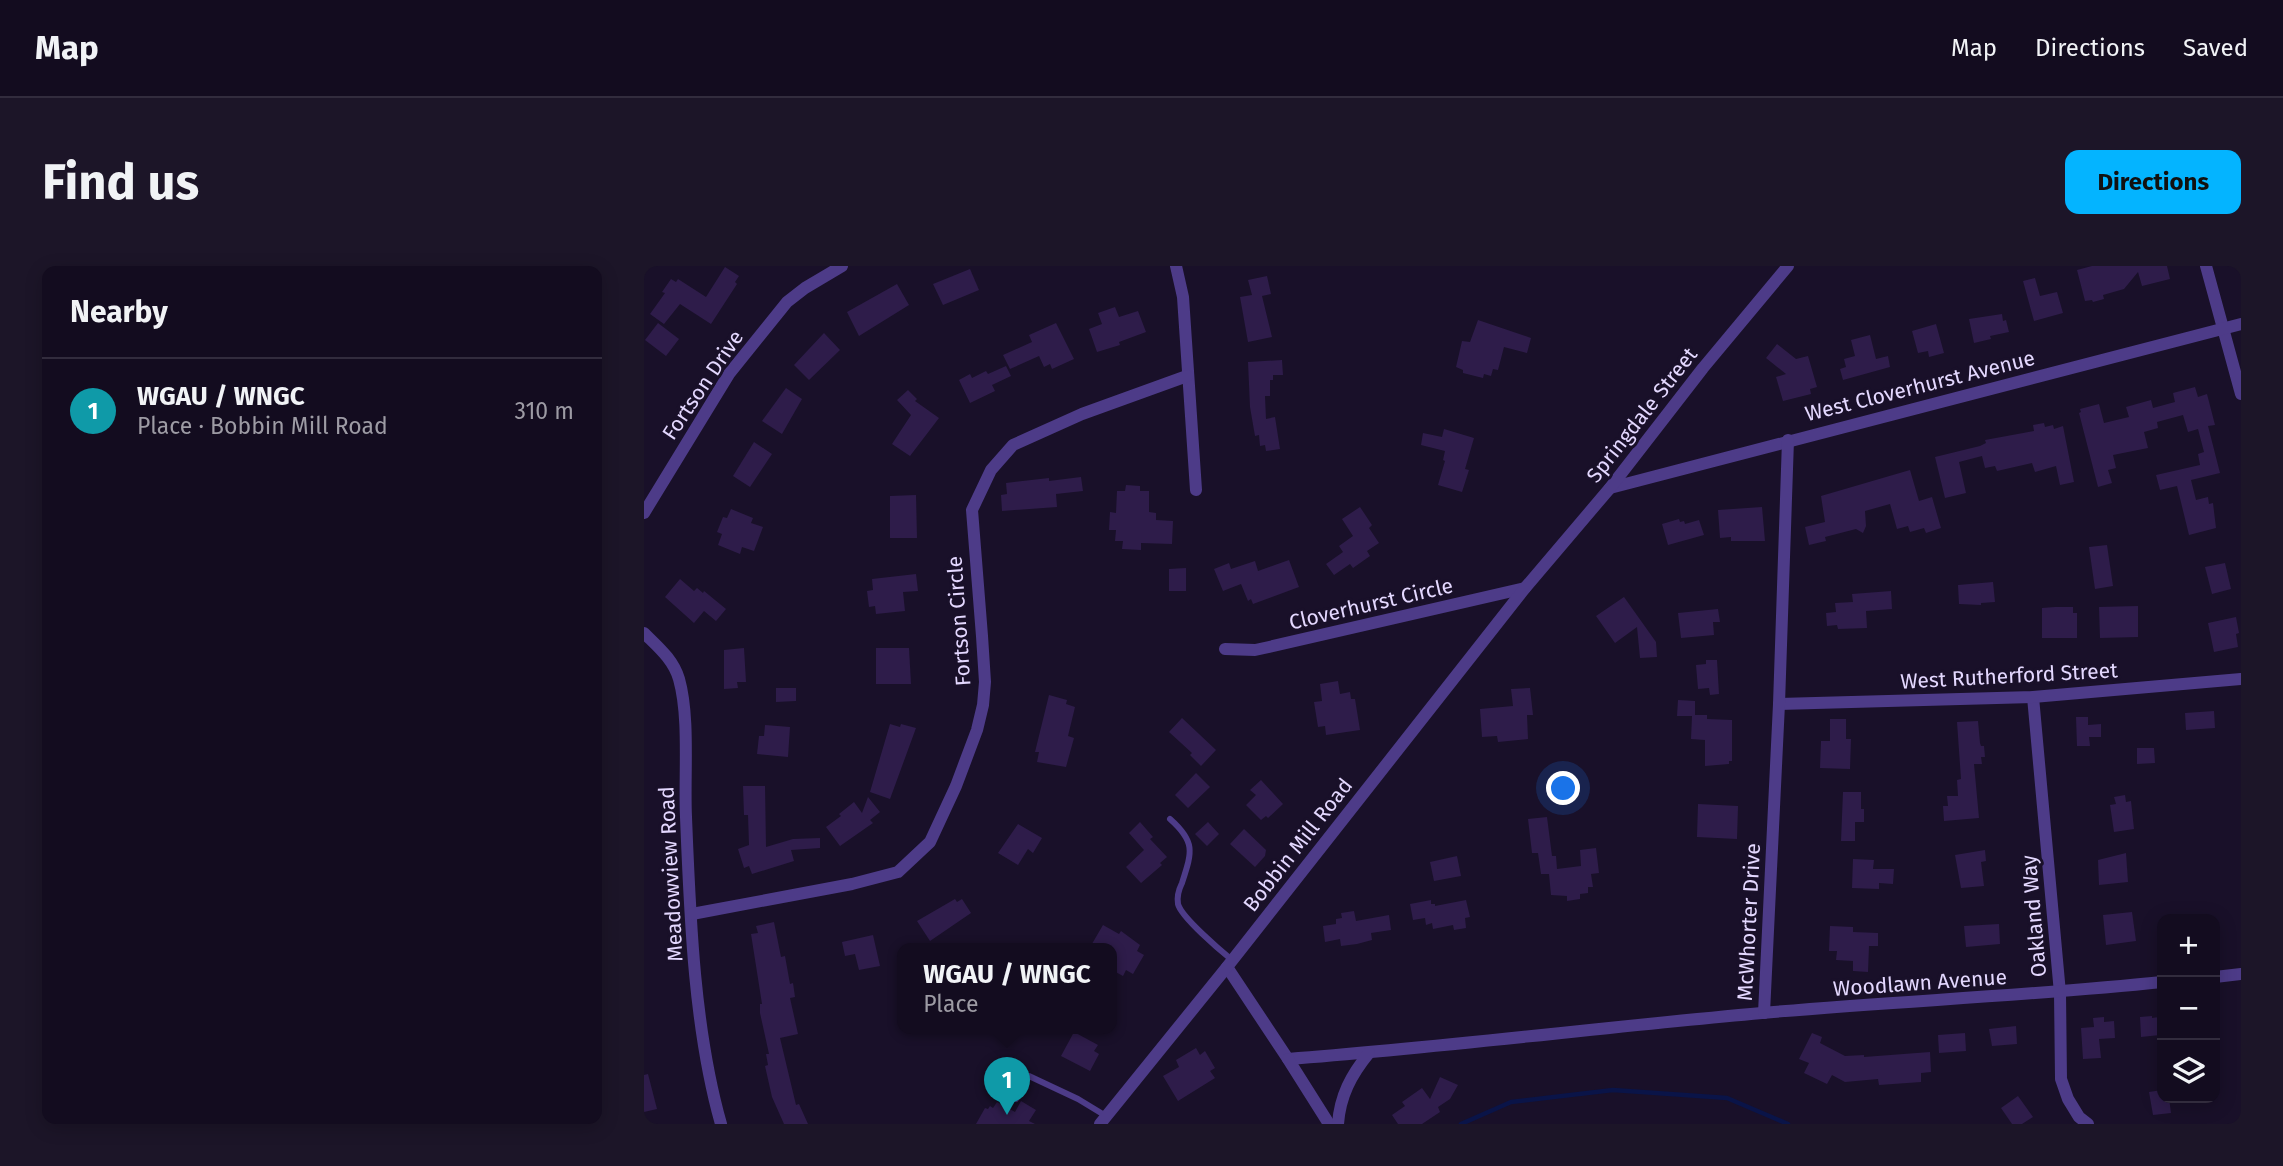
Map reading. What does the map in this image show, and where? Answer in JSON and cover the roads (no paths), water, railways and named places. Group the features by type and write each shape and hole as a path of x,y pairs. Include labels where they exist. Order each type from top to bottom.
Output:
{"street":[{"name":"Fortson Drive","path":"644,513 729,374 787,302 842,266"},
{"path":"1176,266 1183,297 1196,491"},
{"name":"Springdale Street","path":"1525,588 1610,488 1703,368 1788,266"},
{"path":"2206,266 2241,394"},
{"name":"West Cloverhurst Avenue","path":"1610,488 2241,324"},
{"name":"Fortson Circle","path":"692,914 852,884 898,872 930,842 957,786 983,705 983,647 972,510 991,470 1013,444 1082,414 1187,376"},
{"name":"McWhorter Drive","path":"1288,1059 1764,1013 1788,440"},
{"name":"Cloverhurst Circle","path":"1225,649 1255,650 1525,588"},
{"name":"Bobbin Mill Road","path":"1103,1120 1525,588"},
{"name":"Meadowview Road","path":"644,633 668,656 679,681 684,718 686,817 702,1033 710,1083 721,1124"},
{"name":"West Rutherford Street","path":"1779,705 2033,698 2241,679"},
{"name":"Oakland Way","path":"2033,698 2060,993 2061,1079 2068,1099 2079,1117 2088,1124"},
{"path":"1229,963 1329,1124"},
{"path":"2220,976 2241,974"},
{"name":"Woodlawn Avenue","path":"1764,1013 2060,993 2157,983"},
{"path":"1338,1124 1339,1107 1352,1074 1368,1053"}],"lane":[{"path":"1170,819 1184,832 1190,843 1190,856 1180,887 1178,903 1181,912 1229,963"},
{"path":"1017,1099 1029,1076 1078,1099 1103,1120"}],"waterway":[{"path":"1461,1124 1511,1102 1613,1090 1727,1098 1788,1124"}],"place":[{"name":"WGAU / WNGC","path":"1007,1115"}]}
